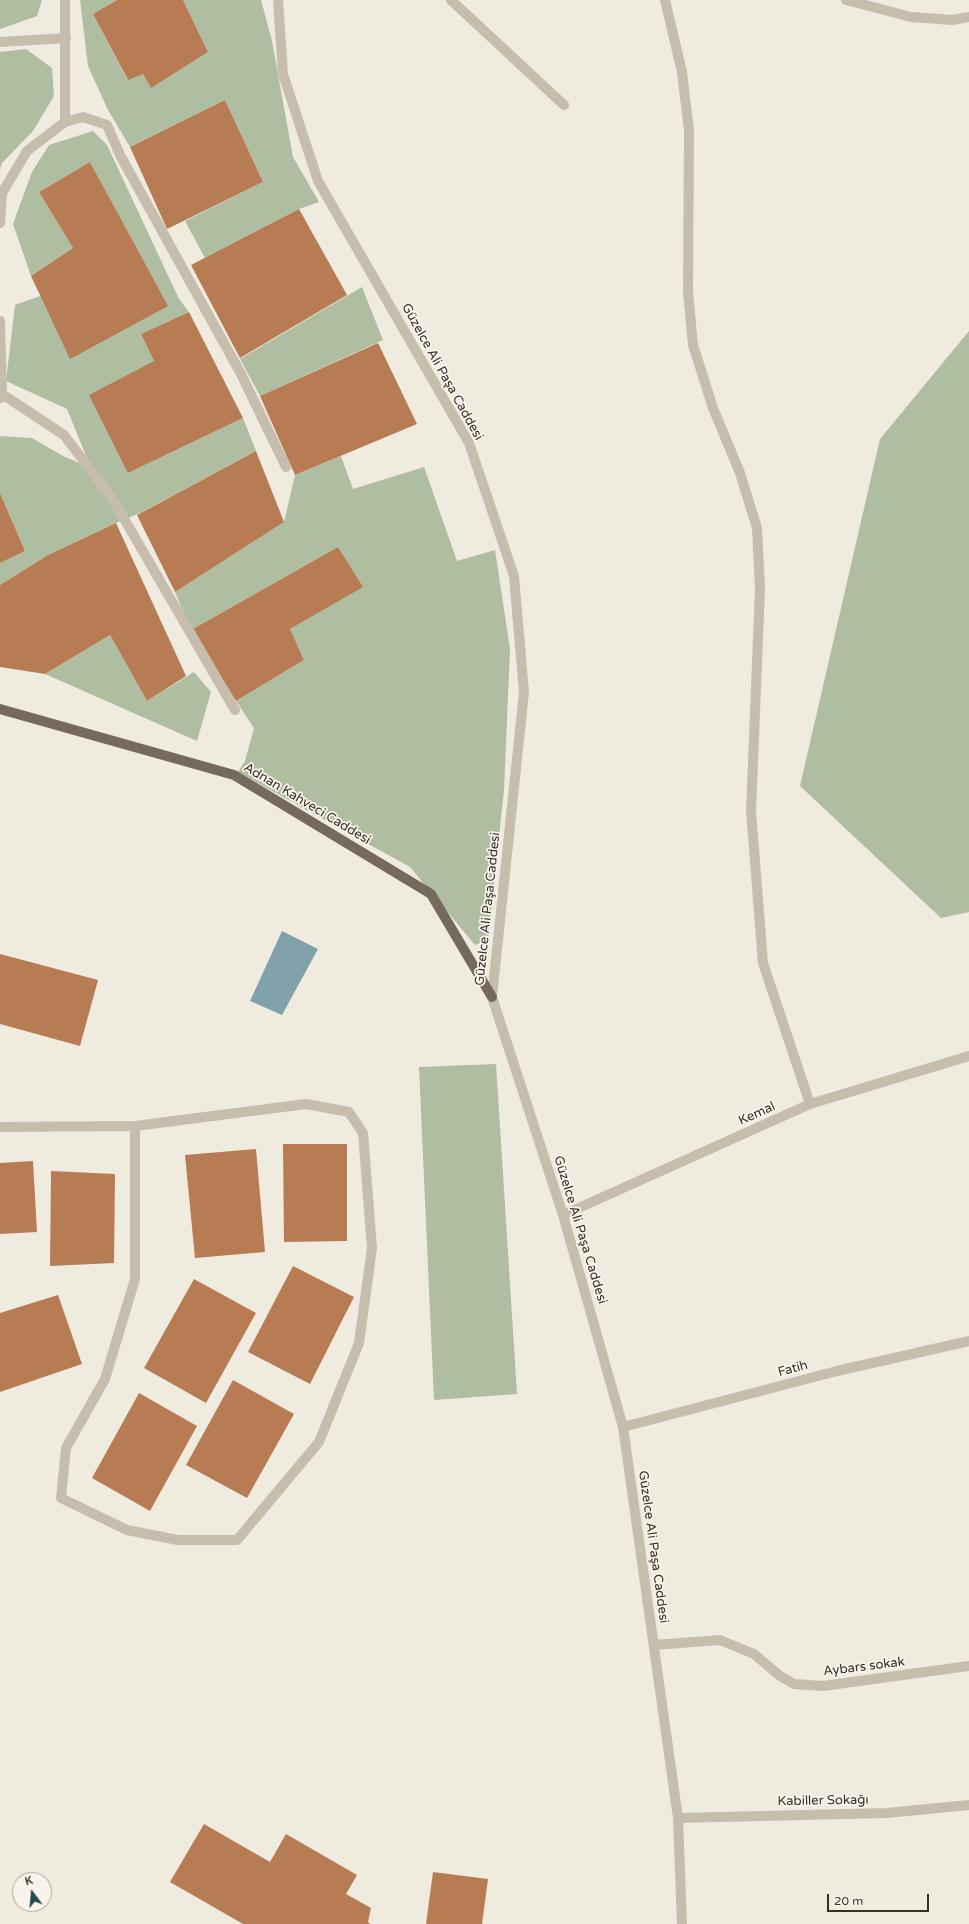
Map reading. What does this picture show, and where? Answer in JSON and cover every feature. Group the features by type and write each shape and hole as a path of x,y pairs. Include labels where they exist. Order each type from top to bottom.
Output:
{"main road":[{"name":"Adnan Kahveci Caddesi","path":"0,709 234,775 431,894 492,996"}],"street":[{"path":"65,0 65,122"},
{"name":"Güzelce Ali Paşa Caddesi","path":"278,0 283,74 318,181 469,443 514,576 524,692 492,996 563,1215 624,1427 678,1818 682,1924"},
{"path":"451,0 564,105"},
{"path":"665,0 682,72 689,131 688,292 693,345 713,408 740,473 757,528 760,589 751,811 763,963 810,1104"},
{"path":"846,0 911,18 952,20 969,17"},
{"path":"0,42 66,38"},
{"path":"0,223 2,193 27,152 65,122 83,117 107,124 120,155 241,374 286,467"},
{"path":"0,321 1,396 64,435 112,498 235,710"},
{"name":"Kemal","path":"563,1215 810,1104 969,1056"},
{"path":"0,1127 135,1126 306,1104 349,1112 363,1134 372,1248 358,1344 318,1442 237,1540 178,1540 127,1530 61,1498 66,1448 105,1379 135,1278 135,1126"},
{"name":"Fatih","path":"624,1427 837,1371 969,1341"},
{"name":"Aybars sokak","path":"654,1645 720,1640 754,1654 780,1676 794,1684 823,1686 969,1666"},
{"name":"Kabiller Sokağı","path":"678,1818 887,1812 969,1805"}],"green space":[{"path":"0,0 42,0 37,16 0,29"},
{"path":"80,0 117,0 93,14 127,79 143,74 151,87 208,52 183,0 261,0 272,41 293,157 319,202 299,209 205,258 185,221 263,182 225,100 130,147 108,110 88,66"},
{"path":"26,49 52,68 54,96 33,131 2,163 0,169 0,52"},
{"path":"93,131 107,145 179,299 189,312 141,334 154,361 128,473 243,418 256,451 140,513 48,555 0,585 0,563 25,551 0,493 0,436 32,438 63,456 91,468 67,409 6,381 15,305 40,296 167,306 90,162 39,192 73,248 31,276 13,224 32,172 49,145"},
{"path":"362,287 383,340 260,396 240,359"},
{"path":"969,331 969,912 941,918 800,786 880,439"},
{"path":"341,456 353,489 424,467 457,561 495,550 510,649 504,790 488,940 475,945 410,867 238,772 245,761 254,728 236,701 304,660 290,629 362,587 338,547 191,630 175,592 284,522 295,475"},
{"path":"110,635 147,701 194,672 211,692 197,741 45,674"},
{"path":"496,1064 517,1394 434,1400 419,1067"}],"water":[{"path":"282,931 318,949 282,1015 250,1001"}],"building":[{"path":"117,0 183,0 208,52 151,88 143,74 128,80 93,14"},
{"path":"225,100 263,182 167,229 130,147"},
{"path":"90,162 168,306 70,359 31,276 73,248 39,192"},
{"path":"299,209 347,295 240,358 191,265"},
{"path":"189,312 243,418 128,473 89,395 154,361 141,334"},
{"path":"378,343 417,424 295,475 260,396"},
{"path":"256,451 284,522 175,592 137,515"},
{"path":"0,493 25,551 0,563"},
{"path":"116,523 186,676 147,701 110,635 45,674 0,667 0,585 48,555"},
{"path":"338,547 363,587 290,629 304,660 236,701 191,630"},
{"path":"0,954 98,980 80,1046 0,1024"},
{"path":"283,1144 347,1144 347,1241 284,1242"},
{"path":"256,1149 265,1252 195,1258 185,1155"},
{"path":"33,1161 37,1232 0,1234 0,1163"},
{"path":"51,1171 115,1174 114,1263 50,1266"},
{"path":"293,1266 354,1297 310,1384 248,1352"},
{"path":"194,1279 256,1313 206,1403 144,1368"},
{"path":"58,1295 82,1364 0,1392 0,1313"},
{"path":"233,1380 294,1414 247,1498 186,1465"},
{"path":"139,1393 197,1426 150,1511 92,1478"},
{"path":"204,1824 270,1862 286,1834 357,1875 346,1894 371,1908 368,1922 370,1924 243,1924 170,1882"},
{"path":"433,1872 488,1879 482,1924 426,1924"}]}
